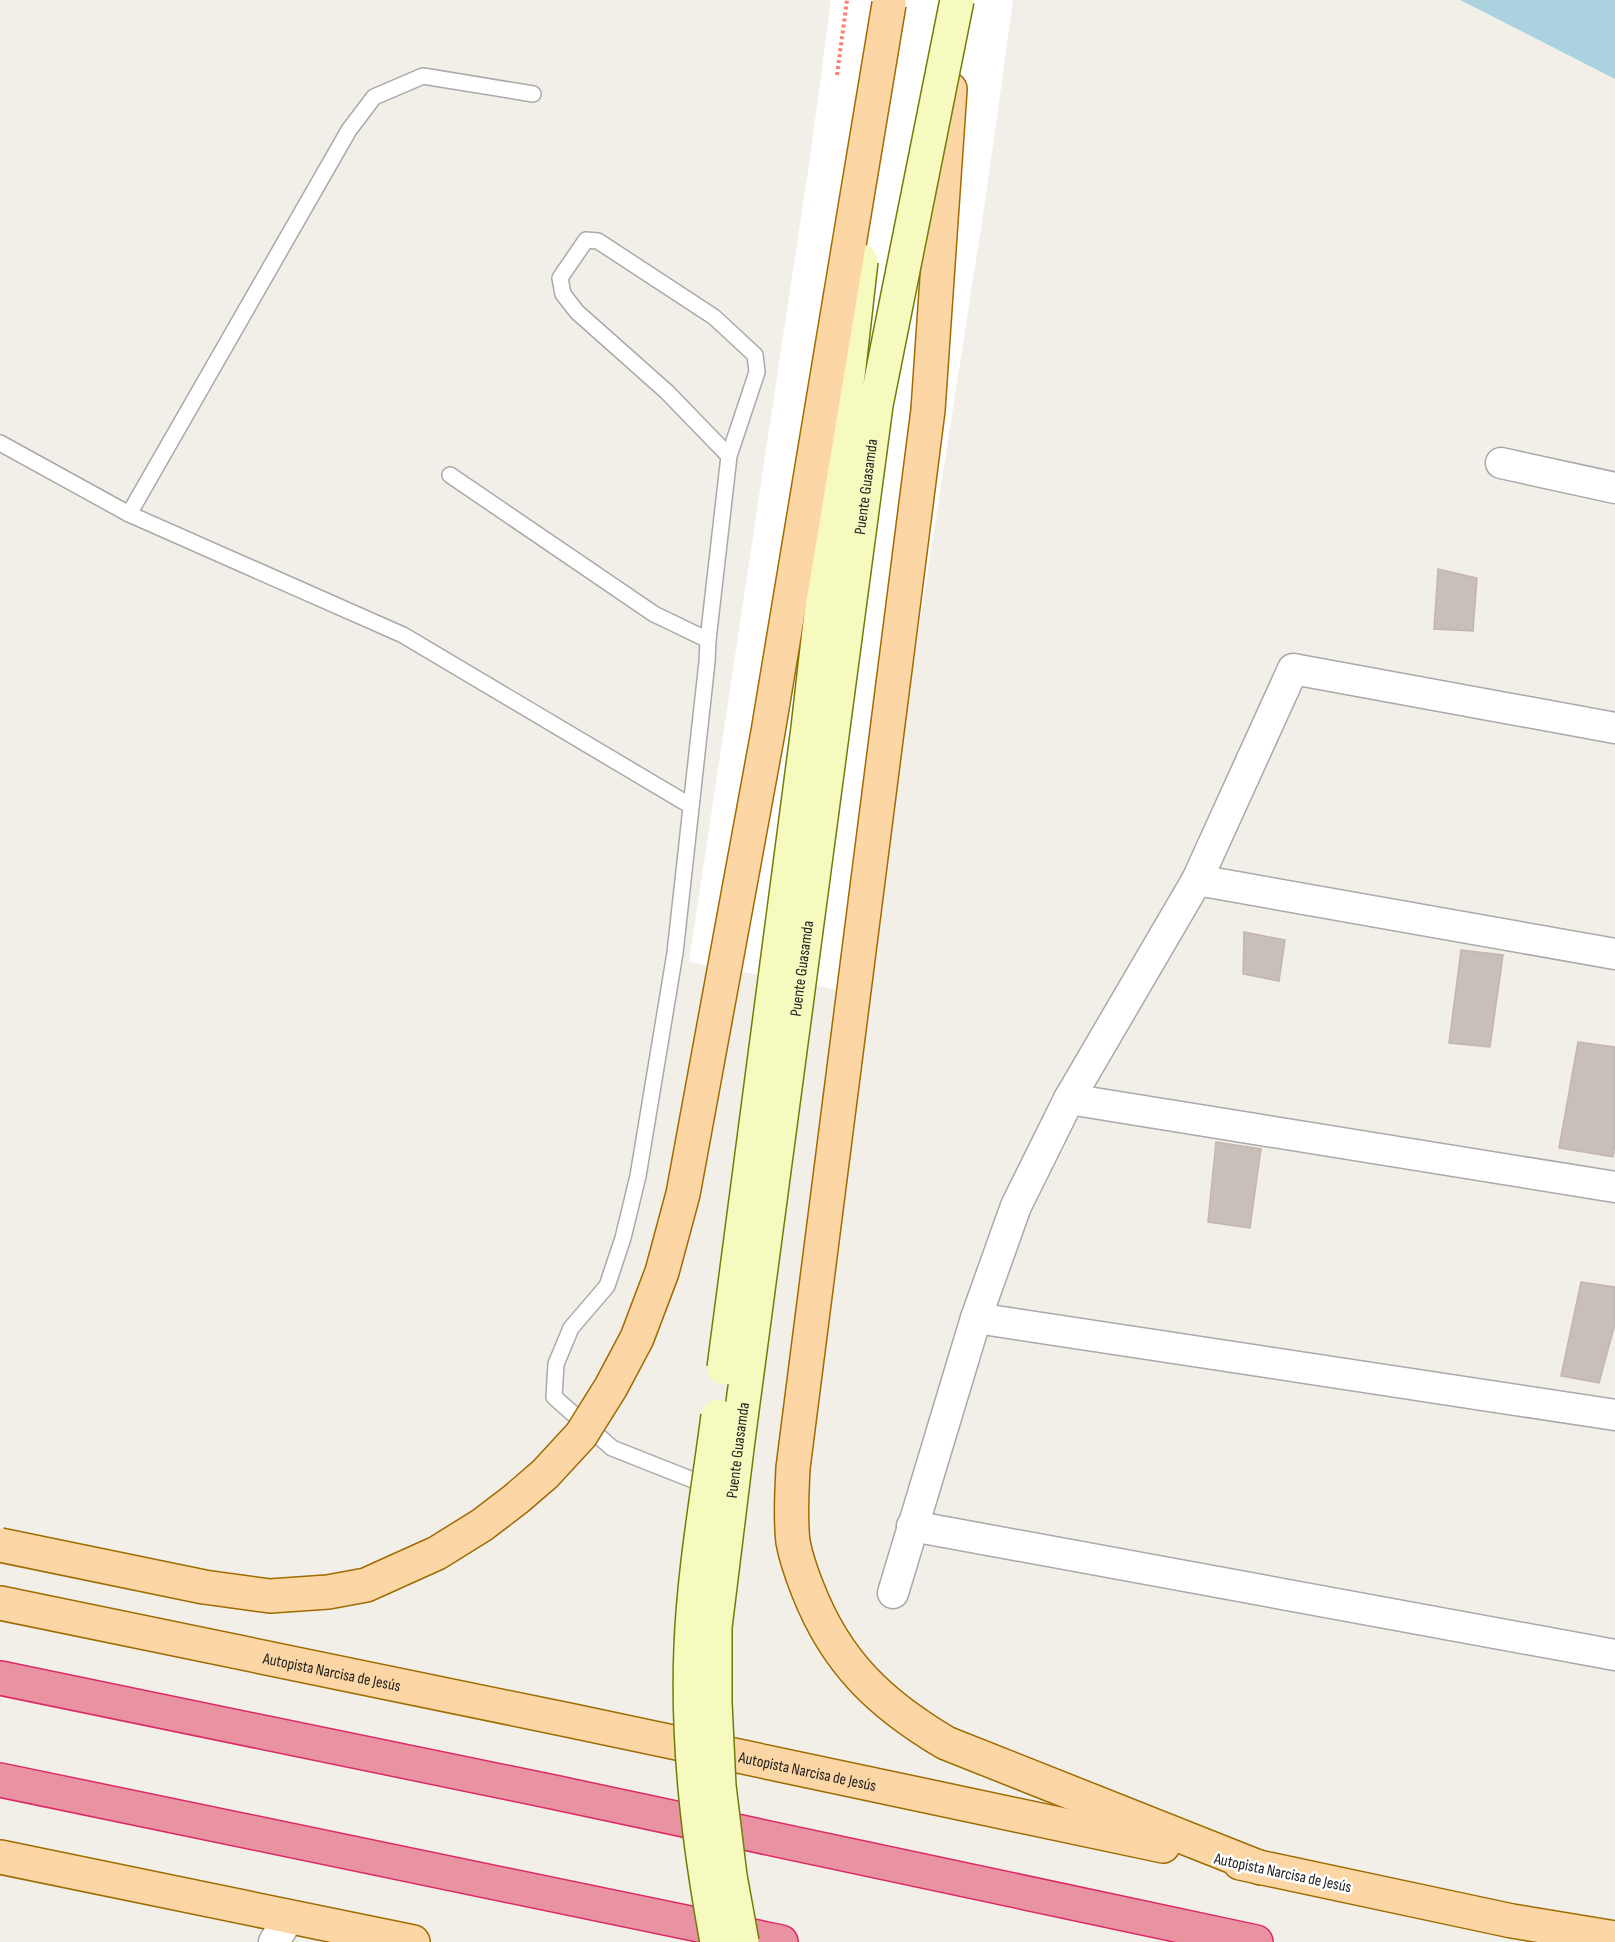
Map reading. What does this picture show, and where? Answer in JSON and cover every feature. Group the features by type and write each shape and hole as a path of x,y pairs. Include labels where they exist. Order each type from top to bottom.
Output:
{"highway":[{"path":"0,1678 593,1800 1256,1942"},
{"path":"0,1780 781,1942"}],"main road":[{"name":"Puente Guasamda","path":"717,1942 703,1866 694,1793 691,1647 697,1570 808,728 890,2"},
{"path":"0,1545 204,1587 270,1596 328,1592 366,1585 437,1553 516,1499 545,1474 581,1436 611,1387 638,1338 662,1272 683,1194 768,732 890,2"},
{"name":"Puente Guasamda","path":"742,1942 730,1876 719,1786 714,1703 716,1627 738,1440 876,405 957,4"},
{"path":"957,4 928,410 793,1468 791,1509 794,1543 816,1609 831,1638 853,1670 911,1723 946,1743 1261,1868"},
{"name":"Autopista Narcisa de Jesús","path":"0,1603 608,1728 1512,1921 1615,1938"},
{"path":"0,1857 282,1929 413,1942"}],"street":[{"path":"1501,463 1615,488"},
{"path":"893,1593 976,1318 1016,1206 1069,1099 1197,880 1293,669 1615,728"},
{"path":"1197,880 1615,954"},
{"path":"1069,1099 1615,1186"},
{"path":"976,1318 1615,1415"},
{"path":"912,1526 1615,1655"}],"lane":[{"path":"129,514 349,130 374,97 423,76 533,94"},
{"path":"708,1486 612,1449 554,1397 556,1364 571,1328 607,1286 624,1238 636,1186 675,953 729,456 757,372 755,356 714,317 598,241 586,240 560,278 563,294 577,312 667,392 729,456"},
{"path":"0,443 129,514 404,634 691,806"},
{"path":"450,475 654,615 708,640"}],"path":[{"path":"836,81 847,0"}],"water":[{"path":"1460,0 1615,0 1615,79 1476,8"}],"pier":[{"path":"831,0 1013,0 987,189 862,994 689,962 811,151"}],"building":[{"path":"1438,569 1477,578 1473,631 1434,629"},
{"path":"1244,932 1285,940 1279,981 1243,974"},
{"path":"1461,950 1503,955 1490,1047 1449,1043"},
{"path":"1578,1042 1615,1047 1613,1157 1559,1148"},
{"path":"1216,1142 1261,1149 1250,1228 1208,1222"},
{"path":"1581,1282 1615,1287 1615,1324 1599,1383 1561,1376"}]}
